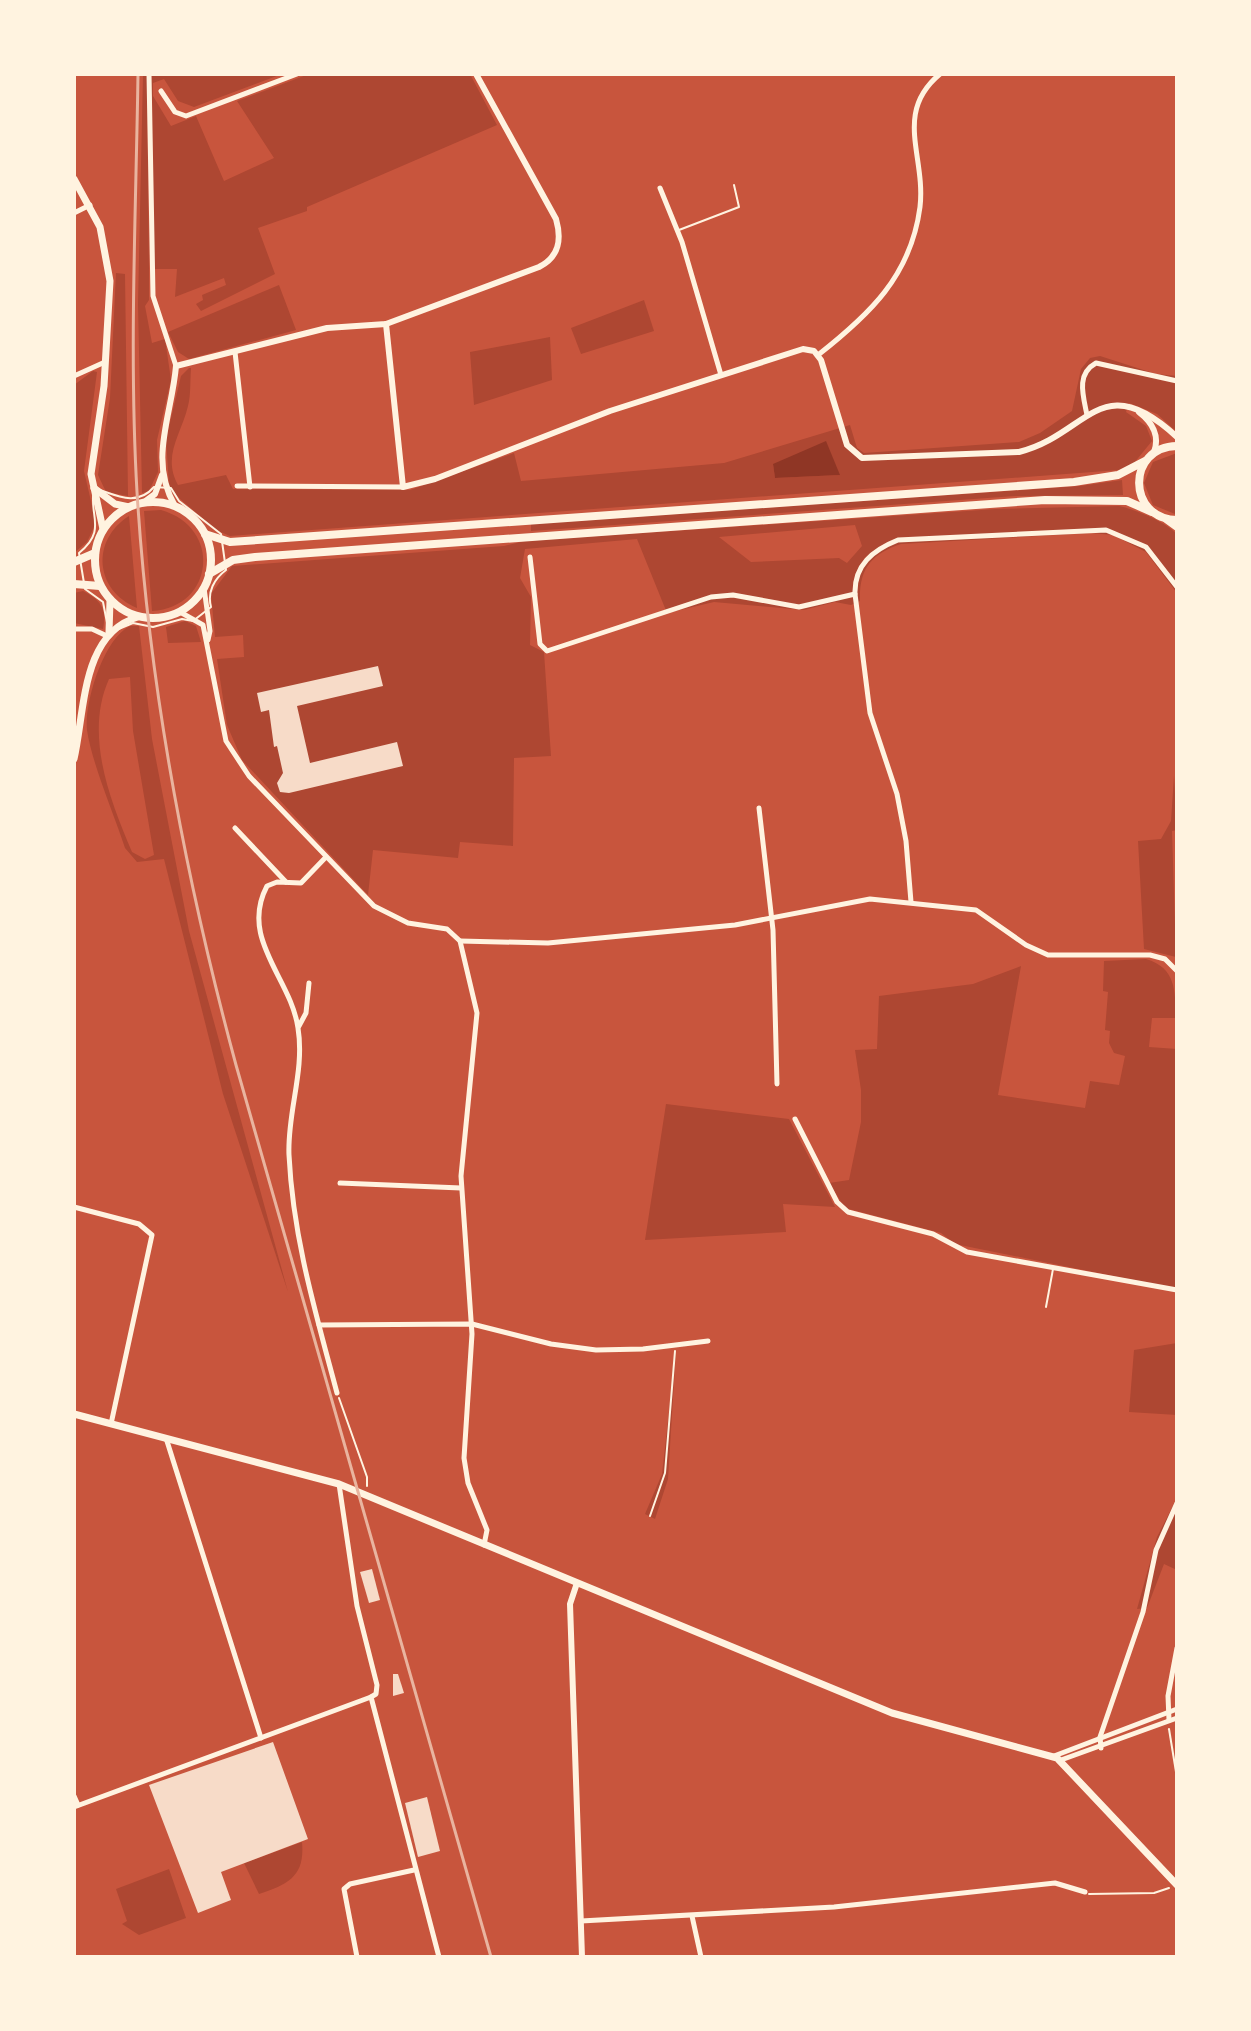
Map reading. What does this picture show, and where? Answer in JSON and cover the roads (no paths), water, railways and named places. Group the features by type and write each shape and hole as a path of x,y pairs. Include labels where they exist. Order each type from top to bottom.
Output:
{"highway":[{"path":"205,534 230,542 1074,482 1118,475 1145,461 1154,452 1177,446"},
{"path":"1145,461 1139,473 1138,490 1152,512"},
{"path":"143,499 175,506 187,513 205,534 211,554 204,588 180,612 153,623 138,620 110,600 100,586 95,553 103,529 129,503 143,499"},
{"path":"209,574 240,558 1045,500 1127,501 1163,518 1177,520"},
{"path":"77,562 95,553"},
{"path":"81,586 100,586"}],"main road":[{"path":"74,179 91,205 108,256 110,281 106,362 91,474 103,529"},
{"path":"94,488 115,504 129,503"},
{"path":"74,759 92,667 108,635 110,600"},
{"path":"108,635 126,620 138,620"},
{"path":"74,1414 339,1484 892,1713 1057,1758 1177,1885"}],"street":[{"path":"143,499 155,494 163,472 165,415 176,366 153,296 149,74"},
{"path":"161,91 175,112 186,116 297,74"},
{"path":"176,366 327,328 386,324 539,267 558,248 556,219 476,74"},
{"path":"818,355 879,303 910,241 920,199 916,105 923,89 940,74"},
{"path":"660,188 678,231 721,375"},
{"path":"74,213 91,205"},
{"path":"386,324 403,487"},
{"path":"237,486 403,487 796,349 809,349 818,355 847,445 853,453 867,459 1019,452 1040,444 1087,415 1115,406 1148,413 1177,437"},
{"path":"235,352 250,487"},
{"path":"74,376 106,362"},
{"path":"1087,415 1082,380 1088,368 1096,363 1177,381"},
{"path":"1132,409 1151,424 1157,440 1154,452"},
{"path":"163,472 175,506"},
{"path":"1163,518 1177,528"},
{"path":"911,902 906,841 897,794 870,713 855,594 856,578 864,562 879,549 898,540 1093,529 1138,541 1152,553 1177,587"},
{"path":"530,557 540,644 547,651 711,597 733,595 799,607 855,594"},
{"path":"204,588 210,631 208,641"},
{"path":"180,612 203,625 226,741 249,776 379,910 408,923 447,929 460,941 477,1013 461,1188 472,1324 464,1458 468,1483 487,1530 484,1545"},
{"path":"74,629 92,629 108,635"},
{"path":"74,700 85,699"},
{"path":"759,808 771,918 777,1084"},
{"path":"235,828 286,882"},
{"path":"326,857 310,878 301,883 267,886 258,924 267,956 298,1027 299,1051 289,1133 290,1170 299,1249 337,1393"},
{"path":"460,941 548,943 735,925 859,899 911,902 980,912 1042,953 1070,957 1150,955 1165,959 1176,970"},
{"path":"298,1027 306,1013 309,983"},
{"path":"795,1119 825,1182 844,1209 933,1234 958,1249 1177,1290"},
{"path":"340,1183 461,1188"},
{"path":"74,1207 139,1224 151,1232 151,1255 111,1424"},
{"path":"319,1325 472,1324 581,1349 675,1346 708,1341"},
{"path":"166,1437 261,1738"},
{"path":"339,1484 357,1606 377,1685 371,1697 439,1957"},
{"path":"1100,1744 1143,1612 1156,1550 1177,1503"},
{"path":"577,1583 570,1604 582,1957"},
{"path":"1169,1720 1177,1648"},
{"path":"74,1796 76,1806 371,1697"},
{"path":"1100,1744 1177,1709"},
{"path":"1057,1758 1177,1718"},
{"path":"357,1957 344,1889 350,1884 414,1870"},
{"path":"581,1921 834,1907 1055,1883 1085,1892"},
{"path":"692,1916 701,1957"}],"lane":[{"path":"678,231 739,207 734,185"},
{"path":"1046,1307 1053,1269"}],"railway":[{"path":"138,74 133,335 137,492 150,637 185,852 236,1065 491,1957"}]}
